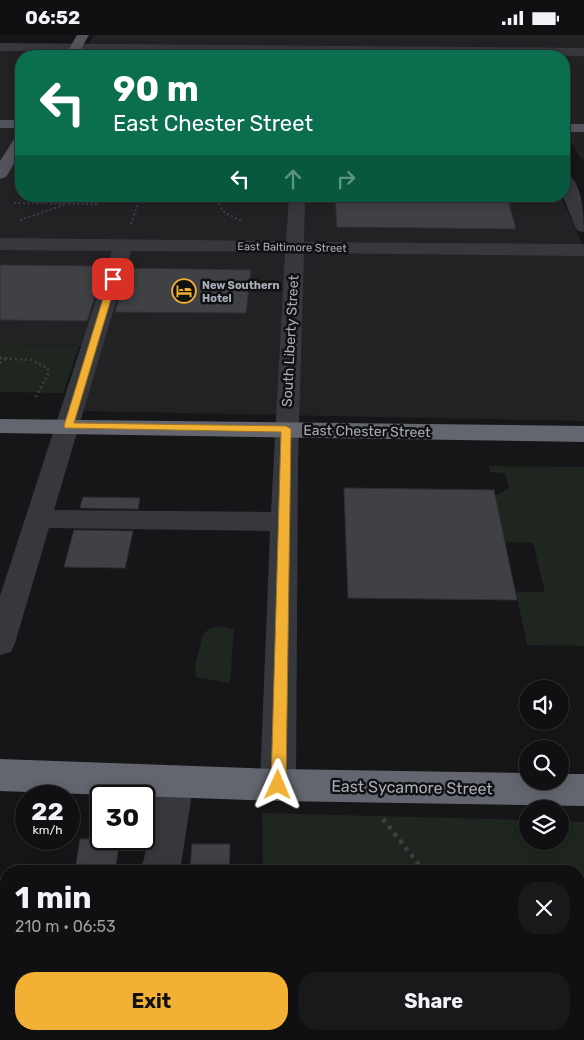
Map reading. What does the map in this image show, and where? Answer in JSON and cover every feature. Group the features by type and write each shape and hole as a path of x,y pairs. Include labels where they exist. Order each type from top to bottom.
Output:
{"highway":[{"name":"East Chester Street","path":"0,426 584,434"},
{"name":"East Sycamore Street","path":"0,775 278,785 584,790"}],"main road":[{"path":"74,50 83,35"},
{"path":"0,124 15,124"},
{"path":"570,127 584,128"},
{"path":"0,174 15,149"}],"street":[{"path":"183,50 192,35"},
{"path":"303,50 304,35"},
{"path":"500,35 507,50"},
{"path":"0,47 44,50"},
{"path":"570,52 584,52"},
{"path":"570,180 584,181"},
{"path":"570,194 584,227"},
{"name":"South Liberty Street","path":"278,785 286,429 296,202"},
{"path":"0,643 127,236"},
{"name":"East Baltimore Street","path":"0,244 127,236 295,247 584,249"},
{"path":"39,519 284,523"},
{"path":"161,865 176,781"}],"path":[{"path":"14,203 98,204 99,202"},
{"path":"127,236 139,202"},
{"path":"217,202 224,212 246,223"},
{"path":"18,221 68,204"},
{"path":"0,358 30,359 43,363 48,368 48,374 36,397"},
{"path":"0,363 7,358"},
{"path":"378,813 419,865"}],"shaded area":[{"path":"94,35 584,35 584,48 495,48 496,50 86,50"},
{"path":"0,51 15,51 15,202 564,202 584,248 584,421 79,411 99,347 0,346"},
{"path":"570,54 584,54 584,159 581,159 570,141"},
{"path":"0,346 79,347 63,393 0,392"},
{"path":"489,466 584,467 584,646 527,645 516,592 545,592 533,543 505,542 495,496 509,488 505,473 490,472"},
{"path":"223,626 234,630 230,683 196,677 196,661 202,635 210,628"},
{"path":"262,813 519,820 519,850 569,850 569,821 584,822 584,865 263,865"}],"building":[{"path":"335,202 509,202 516,229 337,227"},
{"path":"0,265 105,266 87,321 0,320"},
{"name":"New Southern Hotel","path":"128,268 251,270 246,313 115,312"},
{"path":"344,488 494,490 517,600 348,598"},
{"path":"83,497 140,498 138,509 80,508"},
{"path":"74,530 133,531 125,568 64,567"},
{"path":"80,839 90,839 90,850 118,850 116,865 76,865 78,850 80,850"},
{"path":"192,844 230,844 229,865 190,865"}],"place":[{"name":"New Southern Hotel","path":"184,291"}],"route":[{"path":"113,279 68,426 286,429 278,785"}]}
